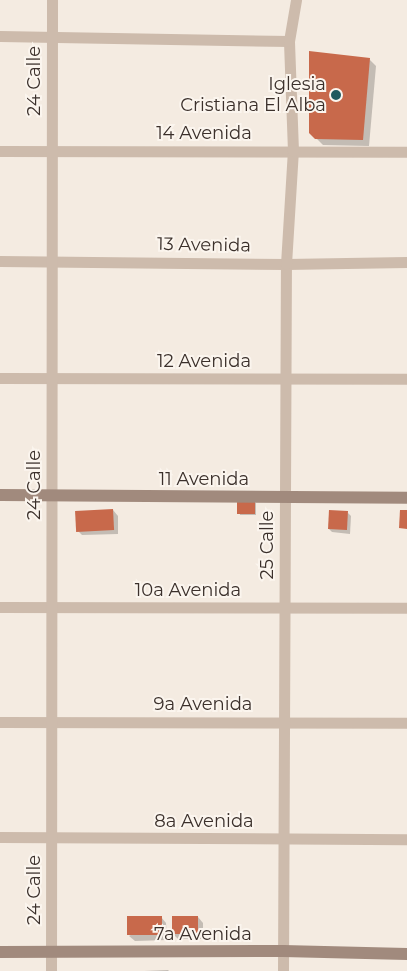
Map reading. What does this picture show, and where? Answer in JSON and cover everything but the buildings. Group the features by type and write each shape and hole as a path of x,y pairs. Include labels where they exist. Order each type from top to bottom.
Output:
{"main road":[{"name":"11 Avenida","path":"0,496 407,498"},
{"name":"7a Avenida","path":"0,952 283,951 407,954"}],"street":[{"name":"24 Calle","path":"51,971 52,0"},
{"name":"25 Calle","path":"283,971 286,264 293,151 289,41 296,0"},
{"path":"0,36 289,41"},
{"name":"14 Avenida","path":"0,151 407,152"},
{"name":"13 Avenida","path":"0,261 286,264 407,262"},
{"name":"12 Avenida","path":"0,378 407,379"},
{"name":"10a Avenida","path":"0,607 407,608"},
{"name":"9a Avenida","path":"0,722 407,723"},
{"name":"8a Avenida","path":"0,837 407,839"}],"place":[{"name":"Iglesia Cristiana El Alba","path":"336,95"}]}
